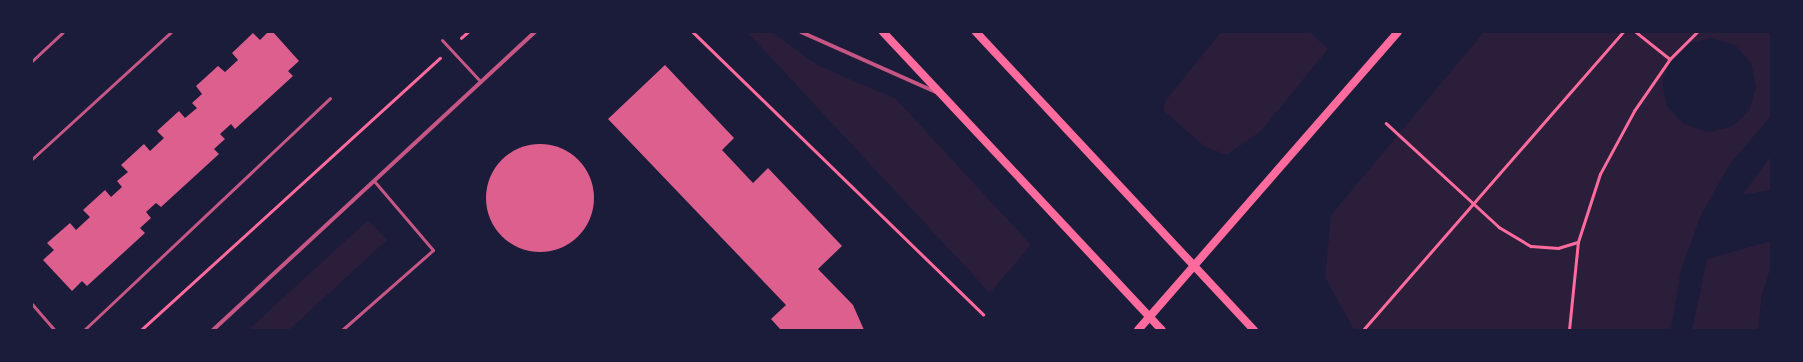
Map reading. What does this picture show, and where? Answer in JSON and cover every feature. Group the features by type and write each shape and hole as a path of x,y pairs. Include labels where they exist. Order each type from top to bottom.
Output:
{"main road":[{"path":"882,32 1162,330"},
{"path":"976,32 1254,330"},
{"path":"1138,330 1398,32"}],"street":[{"path":"212,330 535,32"},
{"path":"801,32 942,95"}],"lane":[{"path":"32,61 63,32"},
{"path":"32,159 171,32"},
{"path":"442,40 481,82"},
{"path":"84,330 330,98"},
{"path":"342,330 433,250 374,181"},
{"path":"32,304 55,330"}],"path":[{"path":"141,330 468,32"},
{"path":"693,32 983,314"},
{"path":"1363,330 1424,263 1471,203 1623,32"},
{"path":"1636,32 1670,59"},
{"path":"1569,330 1578,242 1600,174 1634,111 1670,59 1697,32"},
{"path":"1386,124 1499,227 1532,246 1558,248 1578,242"}],"shaded area":[{"path":"747,32 772,32 817,65 896,99 1031,245 990,293"},
{"path":"1221,32 1310,32 1328,49 1261,131 1227,155 1205,147 1163,110 1166,100"},
{"path":"1484,32 1771,32 1771,116 1730,164 1701,215 1681,270 1671,330 1354,330 1325,277 1331,215","holes":["1712,38 1735,45 1751,63 1756,87 1749,111 1731,127 1707,132 1684,124 1667,106 1662,82 1670,59 1688,43"]},
{"path":"1771,156 1771,190 1742,195"},
{"path":"368,220 387,240 289,330 248,330"},
{"path":"1771,241 1771,267 1762,294 1758,330 1692,330 1707,259"}],"building":[{"path":"268,32 273,32 299,61 288,71 293,76 235,129 231,124 220,134 225,139 214,149 219,154 161,207 156,203 146,212 151,218 140,228 145,233 87,286 82,281 72,291 43,260 54,250 47,243 70,223 76,230 90,217 83,210 105,190 111,197 122,187 117,181 128,172 121,165 144,144 150,151 164,138 157,131 179,111 185,118 197,108 192,103 202,94 196,86 218,66 225,72 238,60 232,53 253,33 260,40"},
{"path":"665,65 734,138 722,150 753,183 768,168 842,246 818,269 853,305 864,330 781,330 771,319 786,305 608,119"},
{"path":"540,144 561,148 578,160 590,177 594,198 590,219 578,236 561,248 540,252 519,248 502,236 490,219 486,198 490,177 502,160 519,148"}]}
